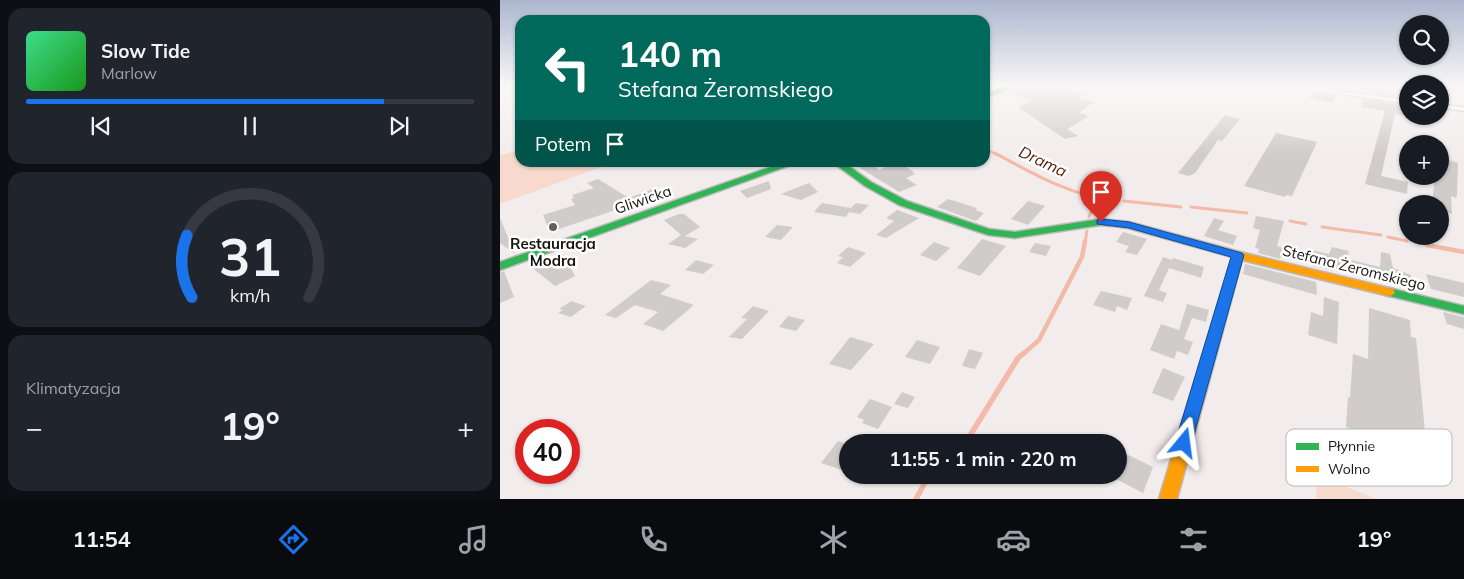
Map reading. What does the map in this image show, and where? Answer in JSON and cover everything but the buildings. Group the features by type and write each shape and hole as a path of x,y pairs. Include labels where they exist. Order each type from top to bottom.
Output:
{"street":[{"name":"Gliwicka","path":"500,266 781,167"},
{"name":"Stefana Żeromskiego","path":"843,167 875,189 903,203 988,232 1015,235 1089,223 1118,224 1464,310"},
{"path":"1168,499 1238,255"}],"shaded area":[{"path":"515,151 515,167 601,167 500,204 500,155"},
{"path":"1317,486 1345,486 1376,499 1316,499"}],"waterway":[{"name":"Drama","path":"990,151 997,155"},
{"name":"Drama","path":"995,153 1040,177 1070,190 1102,199 1119,201"},
{"path":"1089,217 1096,198"},
{"name":"Drama","path":"1124,201 1181,207"},
{"name":"Drama","path":"1191,207 1247,213"},
{"name":"Drama","path":"1290,221 1306,224"},
{"name":"Drama","path":"1322,227 1381,235"},
{"path":"1085,242 1087,231"},
{"name":"Drama","path":"1388,237 1399,239"},
{"path":"1022,355 1039,340 1082,257 1085,241"},
{"name":"Drama","path":"1427,245 1464,252"},
{"path":"971,434 1018,358 1024,353"},
{"path":"916,499 924,484"}],"traffic: fast":[{"path":"500,266 781,167"},
{"path":"843,167 868,184 903,203 988,232 1015,235 1101,222 1110,223"},
{"path":"1389,292 1464,310"}],"traffic: slow":[{"path":"1110,223 1129,225 1238,255 1389,292"},
{"path":"1168,499 1238,255"}],"place":[{"name":"Restauracja Modra","path":"553,227"}],"route":[{"path":"1101,222 1129,225 1238,255 1184,443"}]}
